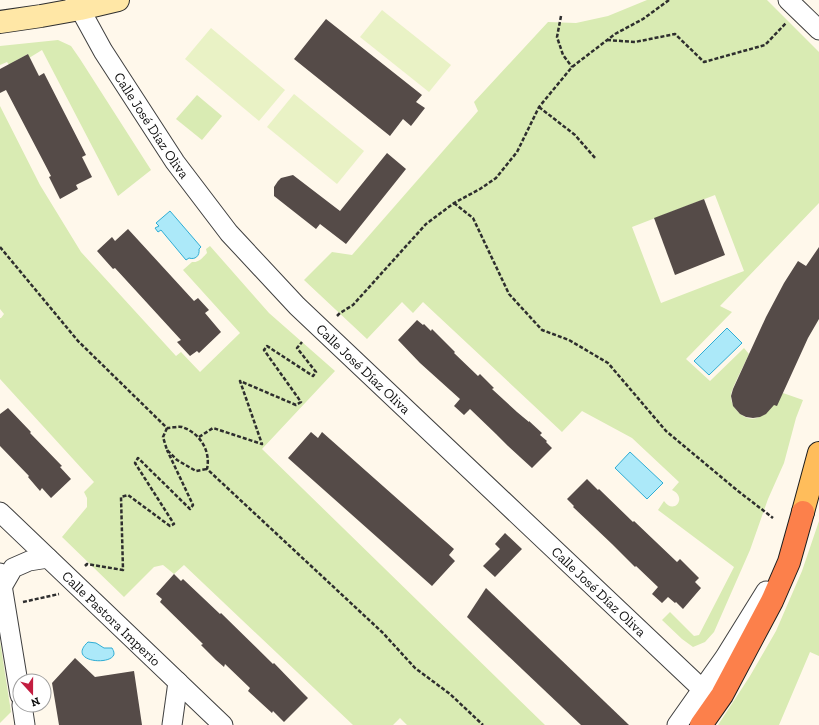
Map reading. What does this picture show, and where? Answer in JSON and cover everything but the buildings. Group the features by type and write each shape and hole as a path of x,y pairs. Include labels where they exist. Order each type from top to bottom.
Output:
{"highway":[{"path":"696,725 712,692 772,602 789,562 803,512"},
{"path":"702,725 712,692"}],"main road":[{"path":"803,512 819,453"}],"street":[{"path":"0,10 118,0"},
{"path":"788,0 819,30"},
{"path":"0,22 41,16 74,3"},
{"name":"Calle José Díaz Oliva","path":"74,3 103,51 175,162 229,233 297,306 712,692"},
{"name":"Calle Pastora Imperio","path":"0,512 178,682 215,724"},
{"path":"16,673 1,580 13,568 30,561 48,558"},
{"path":"172,725 178,682"},
{"path":"677,725 712,692"},
{"path":"23,713 25,725"}],"path":[{"path":"337,316 340,312 353,305 426,224 454,203 480,189 496,178 517,152 539,107 572,67 615,34 644,18 669,0"},
{"path":"561,16 557,37 563,55 572,67"},
{"path":"607,40 635,42 675,34 704,62 765,45 788,21"},
{"path":"539,107 570,130 596,159"},
{"path":"454,203 473,218 510,294 542,330 569,340 608,363 666,431 773,518"},
{"path":"0,247 78,341 167,428 181,427 199,437 207,452 209,461 207,469"},
{"path":"199,437 213,428 262,444 240,381 296,405 301,402 264,350 267,346 313,376 316,372 297,348 302,342"},
{"path":"85,566 87,564 123,570 121,497 128,495 170,526 174,524 135,463 138,458 190,509 193,505 167,450 163,437 167,428"},
{"path":"167,450 177,460 196,471 207,469"},
{"path":"207,469 383,633 415,668 450,694 483,725"},
{"path":"20,603 62,593"}],"green space":[{"path":"647,0 767,0 819,52 819,203 720,306 732,312 686,359 710,381 744,348 749,354 733,388 731,399 739,413 749,418 754,419 759,417 783,393 803,400 796,418 784,463 768,499 750,550 714,632 705,642 693,647 662,620 670,612 694,636 699,635 734,567 658,510 664,501 672,507 678,504 679,497 677,493 672,490 679,482 632,438 582,411 562,432 423,302 413,313 402,302 367,339 304,280 332,252 352,255 478,111 474,102 548,22 576,23 608,16","holes":["715,195 744,271 661,303 632,227"]},
{"path":"382,10 451,65 429,92 360,37"},
{"path":"211,28 285,90 259,121 185,59"},
{"path":"58,40 71,46 151,170 118,196 42,50 29,58 28,54 15,61 10,66 7,62 0,65 0,46"},
{"path":"294,94 364,151 337,184 267,127"},
{"path":"197,95 222,116 202,140 176,119"},
{"path":"0,106 40,185 81,252 176,356 181,352 200,372 240,333 183,270 192,262 199,261 207,253 206,249 210,246 269,313 335,371 262,449 545,725 407,725 400,718 393,725 353,725 184,565 174,574 163,565 154,567 124,597 62,537 87,507 87,498 84,492 94,482 0,379 0,318 4,314 0,309"},
{"path":"819,521 819,656 810,652 779,725 718,725 750,676 776,631 802,571"},
{"path":"0,641 11,712 0,723"}],"water":[{"path":"170,211 201,247 195,258 189,258 186,260 161,230 158,232 155,228 159,226 156,223"},
{"path":"727,328 742,343 709,375 694,361"},
{"path":"630,452 663,483 647,499 615,468"},
{"path":"88,642 96,643 104,648 112,648 114,654 111,658 99,661 86,658 82,654 83,649"}]}
